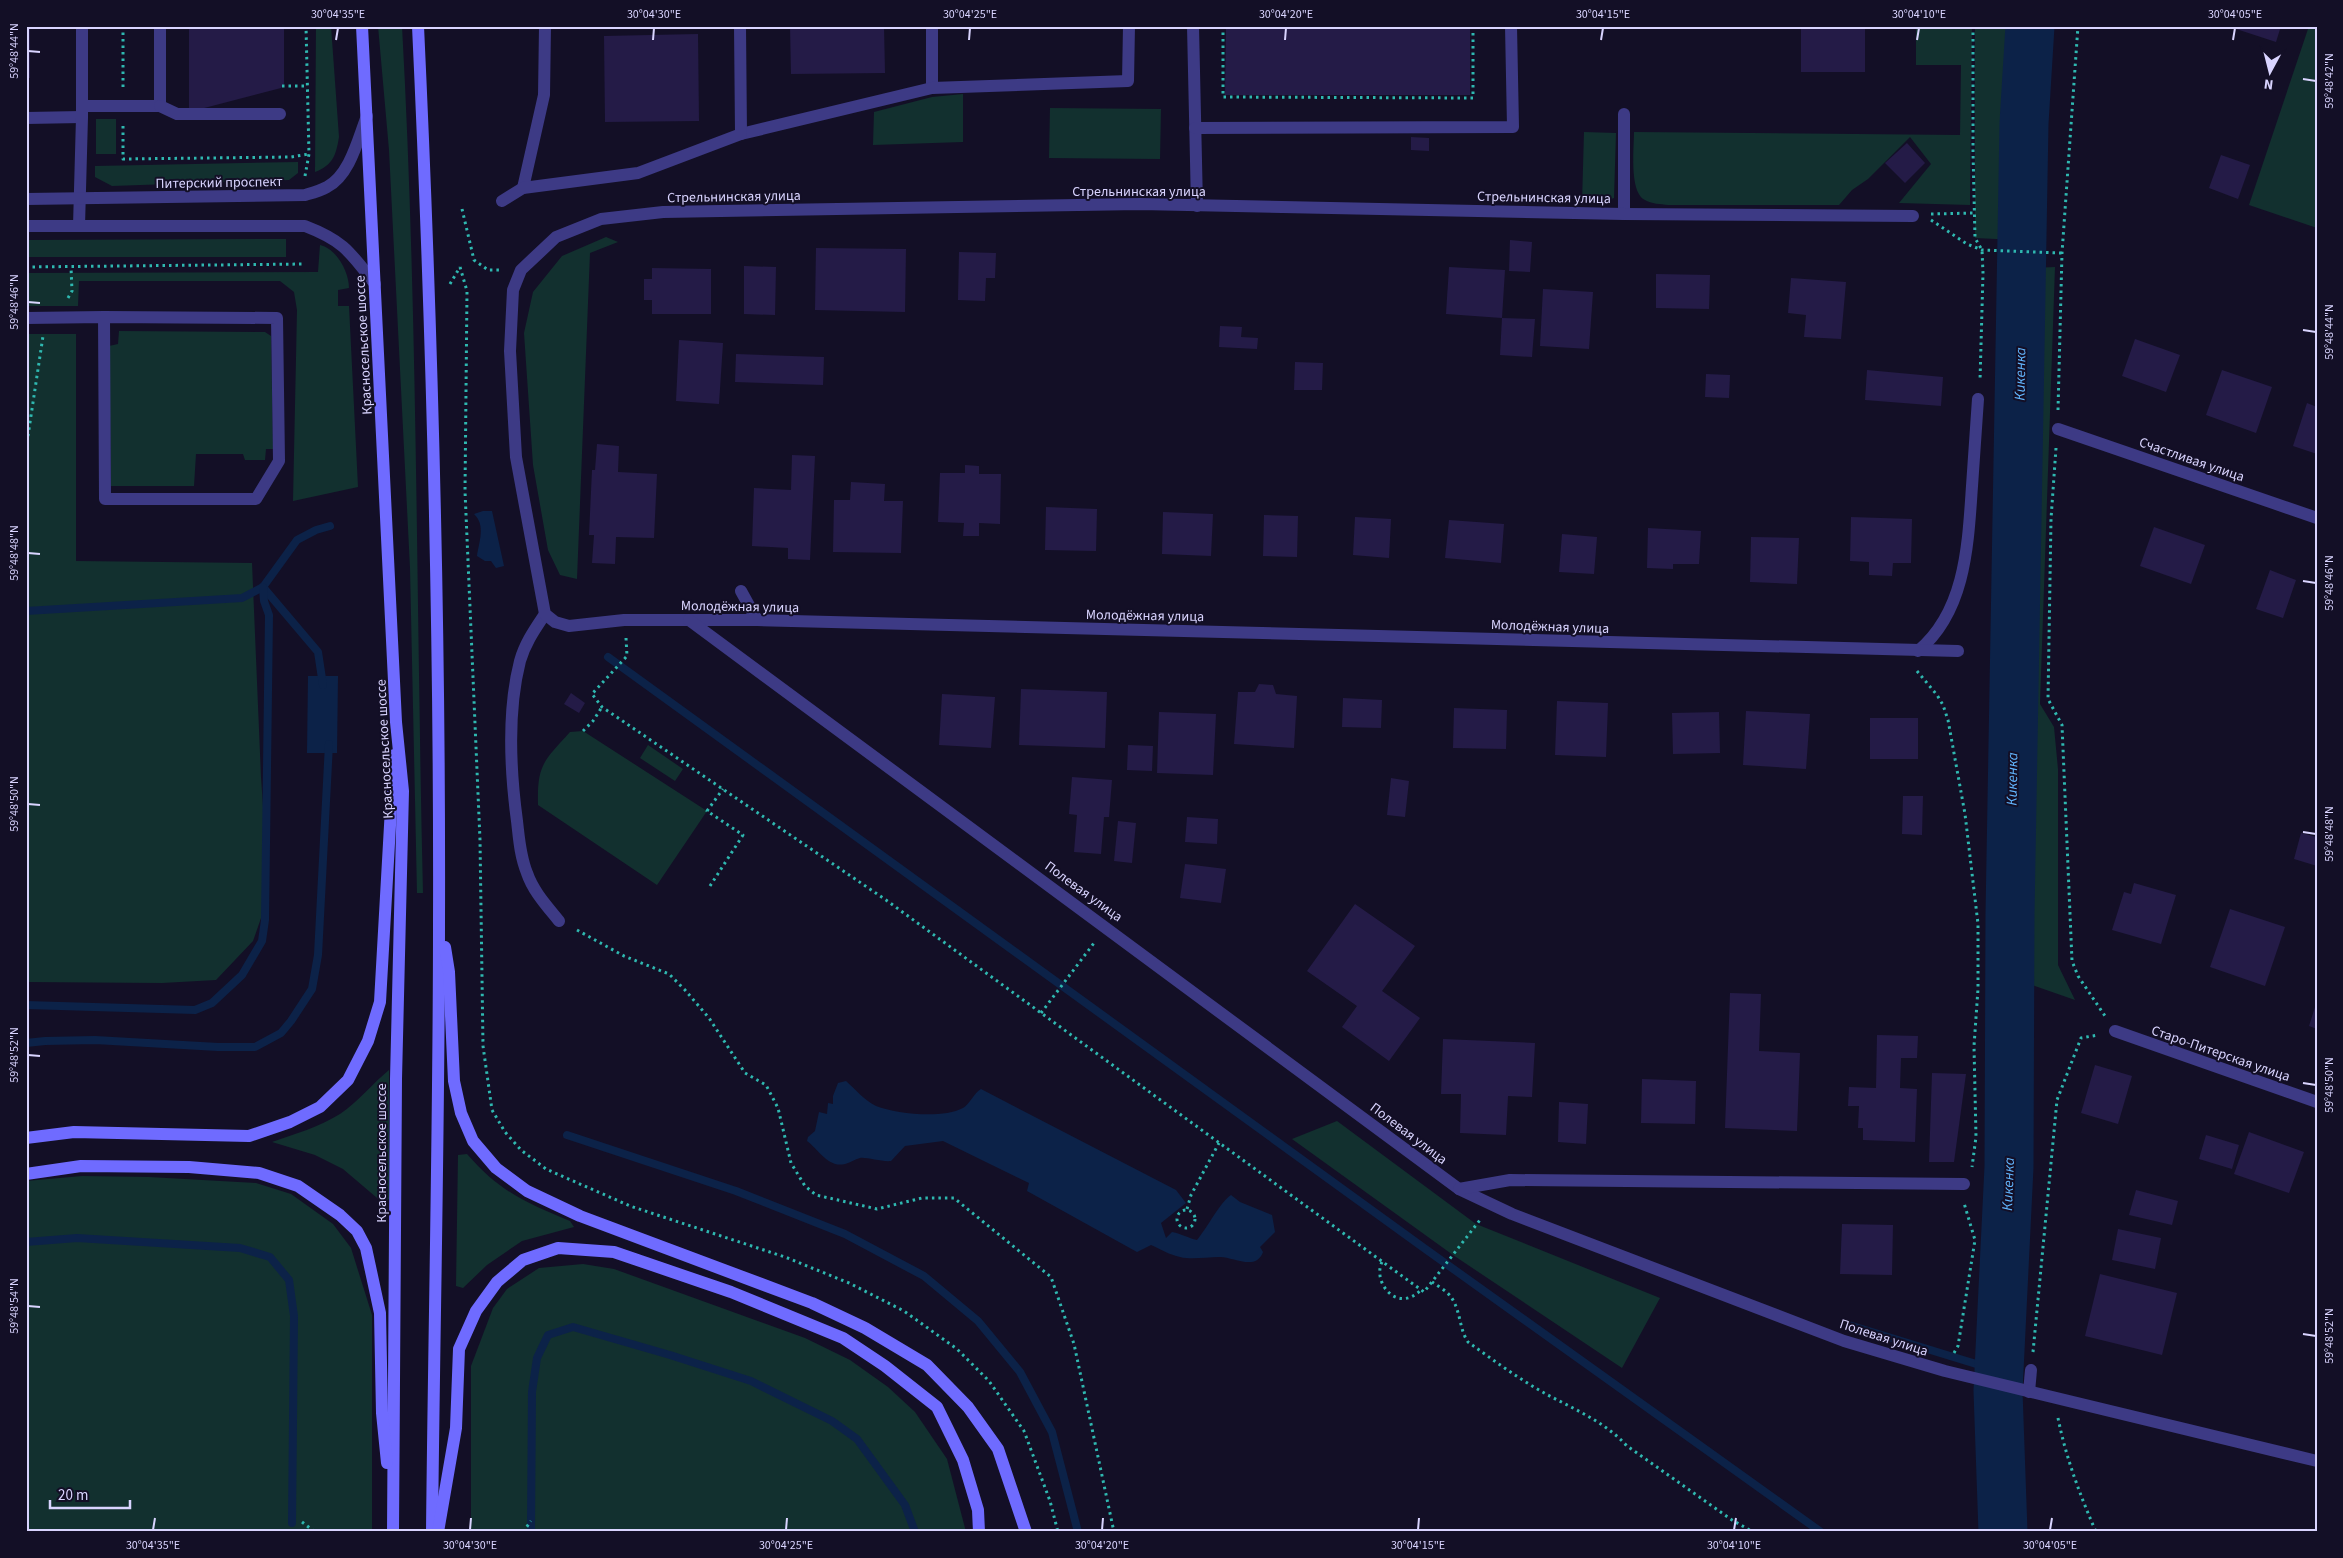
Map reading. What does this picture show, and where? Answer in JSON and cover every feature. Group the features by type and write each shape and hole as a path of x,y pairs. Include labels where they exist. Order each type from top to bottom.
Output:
{"main road":[{"name":"Красносельское шоссе","path":"362,26 368,115 396,722 403,791 396,1079 393,1530"},
{"path":"418,26 431,315 438,690 439,925 432,1532"},
{"path":"26,1138 74,1132 249,1136 290,1122 320,1107 348,1080 368,1041 380,1002 396,722"},
{"path":"439,925 449,972 454,1081 461,1113 473,1142 496,1168 527,1191 580,1216 812,1303 864,1328 927,1365 968,1407 998,1449 1026,1532"},
{"path":"26,1174 81,1166 188,1167 258,1173 298,1186 340,1215 357,1231 366,1248 380,1313 382,1413 393,1530"},
{"path":"438,1532 456,1428 459,1349 476,1311 497,1282 523,1260 558,1248 614,1252 731,1292 843,1338 884,1366 937,1407 963,1460 978,1510 979,1532"}],"street":[{"path":"79,226 82,26"},
{"path":"160,26 160,106"},
{"path":"523,188 544,95 545,26"},
{"path":"740,26 741,134"},
{"path":"932,26 932,88"},
{"path":"502,202 523,188 638,173 741,134 932,88 1128,81 1129,26"},
{"path":"1193,26 1197,206"},
{"path":"1195,128 1513,127 1511,26"},
{"path":"26,118 160,106 177,114 280,114"},
{"path":"1624,114 1624,214"},
{"name":"Питерский проспект","path":"26,198 79,199 305,195 328,186 340,176 349,162 368,115"},
{"name":"Стрельнинская улица","path":"545,614 516,457 510,351 513,290 522,270 556,237 601,219 663,212 1140,204 1624,214 1913,216"},
{"path":"26,226 305,226 337,240 358,261 375,284"},
{"path":"26,318 104,317 277,318 279,461 256,499 105,499 104,317"},
{"path":"1918,651 1929,642 1951,608 1964,568 1969,532 1978,399"},
{"name":"Счастливая улица","path":"2058,429 2317,518"},
{"path":"741,591 757,620"},
{"path":"545,614 528,640 520,660 514,690 513,793 522,856 527,875 541,898 559,921"},
{"name":"Молодёжная улица","path":"545,614 555,622 569,626 588,626 624,620 757,620 1958,651"},
{"name":"Полевая улица","path":"689,620 1459,1189 1512,1214 1844,1340 1974,1380 2317,1461"},
{"name":"Старо-Питерская улица","path":"2115,1031 2317,1102"},
{"path":"1459,1189 1510,1180 1964,1184"},
{"path":"2023,1391 2031,1370"}],"path":[{"path":"123,26 123,97"},
{"path":"304,181 308,154 306,26"},
{"path":"1223,26 1223,98 1473,98 1473,26"},
{"path":"1973,26 1975,238 1982,250 1983,299 1978,399"},
{"path":"2078,26 2062,252 2058,429 2051,519 2048,700 2062,725 2072,961 2078,976 2107,1020"},
{"path":"282,86 308,86"},
{"path":"123,117 123,160 291,157 308,154"},
{"path":"462,209 474,260 488,270"},
{"path":"1975,213 1923,215 1967,244 1982,250 2062,252"},
{"path":"26,267 305,264"},
{"path":"64,305 72,291 71,267"},
{"path":"460,267 467,291 465,491 480,840 483,1046 492,1110 510,1138 521,1150 546,1169 630,1206 785,1257 849,1283 904,1311 957,1349 989,1381 1024,1431 1050,1501 1058,1532"},
{"path":"26,449 39,350 44,331"},
{"path":"626,632 627,656 592,694 602,707 886,900 1421,1290 1424,1292 1482,1217"},
{"path":"1927,685 1943,705 1948,720 1965,814 1976,894 1978,972 1974,1064 1976,1137 1970,1174 1964,1184 1963,1197 1975,1240 1974,1256 1968,1276 1958,1346 1945,1371"},
{"path":"583,731 593,721 602,707"},
{"path":"710,886 744,835 707,811 723,789"},
{"path":"559,921 624,956 669,974 685,990 709,1018 745,1073 766,1085 778,1108 791,1163 805,1186 816,1195 877,1209 922,1198 954,1198 1051,1277 1074,1344 1114,1532"},
{"path":"1041,1013 1095,941"},
{"path":"2031,1370 2058,1100 2081,1038 2094,1036"},
{"path":"1187,1209 1193,1212 1196,1221 1186,1229 1178,1224 1177,1218 1179,1213 1187,1209 1191,1195 1219,1143"},
{"path":"1382,1262 1380,1266 1382,1280 1387,1291 1394,1297 1405,1300 1413,1298 1421,1290"},
{"path":"1432,1282 1451,1295 1460,1318 1463,1335 1468,1342 1544,1393 1578,1410 1616,1434 1627,1446 1732,1520 1753,1532"},
{"path":"2053,1398 2064,1448 2081,1497 2096,1532"},
{"path":"302,1522 315,1532"},
{"path":"524,1532 532,1522"}],"green space":[{"path":"316,26 331,26 339,137 333,159 326,166 315,172"},
{"path":"378,26 402,26 414,351 423,893 417,893 410,568 389,150"},
{"path":"1916,26 1972,26 1970,205 1899,203 1931,164 1910,137 1868,179 1852,190 1839,205 1668,205 1650,202 1640,195 1634,179 1634,132 1960,135 1961,65 1916,65"},
{"path":"1975,26 2025,26 2017,240 1975,238"},
{"path":"2309,26 2317,26 2317,228 2249,205"},
{"path":"963,94 963,142 873,145 874,112 932,97"},
{"path":"1050,108 1161,109 1160,159 1049,158"},
{"path":"96,119 116,119 116,154 96,154"},
{"path":"1584,132 1616,133 1614,198 1596,204 1582,203"},
{"path":"298,162 298,173 289,180 112,186 95,177 95,166"},
{"path":"606,237 618,242 590,253 577,579 560,575 548,550 533,465 524,333 533,292 562,256"},
{"path":"286,239 286,257 26,257 26,240"},
{"path":"2033,241 2030,268 2055,267 2040,704 2054,727 2058,769 2058,965 2075,1000 2026,983 2022,785 2012,1355 2008,1360 1994,1357 1991,1344 2003,1156 2003,1015 2012,650 2015,359 2019,256 2025,254"},
{"path":"320,245 326,247 337,256 347,275 349,288 338,290 338,306 349,306 358,487 293,501 297,310 294,292 280,281 79,281 78,306 26,306 26,273 318,272"},
{"path":"119,331 265,332 271,336 273,449 266,449 265,460 245,460 243,454 196,454 194,486 111,486 109,346 118,344"},
{"path":"26,334 76,334 76,561 252,563 261,777 269,895 253,941 216,980 162,983 26,982"},
{"path":"583,731 707,811 657,885 538,805 539,780 548,757 570,732"},
{"path":"648,745 683,769 675,781 640,758"},
{"path":"389,1070 389,1199 383,1203 343,1169 315,1155 272,1142 332,1119 353,1104"},
{"path":"1337,1121 1476,1224 1660,1298 1622,1368 1453,1255 1292,1139"},
{"path":"467,1154 490,1178 502,1187 527,1202 570,1221 574,1227 522,1241 487,1265 463,1288 456,1286 458,1155"},
{"path":"82,1176 149,1177 256,1183 291,1194 333,1224 351,1248 372,1315 372,1532 26,1532 26,1181"},
{"path":"583,1264 614,1269 805,1338 850,1360 888,1387 915,1412 947,1459 966,1532 471,1532 471,1366 493,1308 507,1289 539,1268"}],"water":[{"path":"492,511 504,566 496,568 491,561 485,561 477,556 481,528 478,518 474,514"},
{"path":"308,676 338,676 337,753 307,753"},
{"path":"846,1081 864,1098 876,1106 920,1114 944,1113 963,1108 981,1089 1176,1190 1186,1203 1161,1223 1166,1238 1172,1232 1197,1240 1223,1203 1231,1195 1240,1202 1272,1215 1275,1232 1260,1247 1263,1252 1260,1258 1249,1262 1224,1257 1185,1258 1151,1245 1137,1252 1027,1191 1029,1183 943,1141 905,1146 891,1161 863,1158 839,1165 829,1161 807,1141 808,1137 815,1131 819,1112 827,1114 828,1103 833,1104 833,1096 838,1083"}],"building":[{"path":"26,26 30,26 30,78 26,78"},
{"path":"189,26 284,26 284,84 281,88 189,112"},
{"path":"790,26 884,26 885,73 791,74"},
{"path":"1226,26 1470,26 1470,95 1225,95"},
{"path":"1801,26 1865,26 1865,72 1801,72"},
{"path":"2227,26 2281,26 2276,42"},
{"path":"698,34 699,121 605,122 604,36"},
{"path":"1411,137 1429,138 1429,151 1411,150"},
{"path":"1907,143 1925,163 1905,183 1885,163"},
{"path":"2221,155 2250,165 2238,199 2209,188"},
{"path":"1510,240 1532,242 1530,272 1509,271"},
{"path":"816,248 906,249 905,312 815,310"},
{"path":"959,252 996,253 995,278 986,278 985,301 958,300"},
{"path":"744,266 776,267 775,315 744,314"},
{"path":"1449,267 1505,270 1502,318 1446,314"},
{"path":"652,268 711,269 711,314 652,314 652,300 644,300 644,279 652,279"},
{"path":"1656,274 1710,275 1709,309 1656,308"},
{"path":"1791,278 1846,282 1841,339 1804,337 1806,315 1788,313"},
{"path":"1543,289 1593,292 1589,349 1540,346"},
{"path":"1502,318 1535,319 1532,357 1500,355"},
{"path":"1220,326 1242,327 1241,337 1258,338 1257,349 1219,347"},
{"path":"2135,339 2180,355 2166,392 2122,376"},
{"path":"679,340 723,343 719,404 676,401"},
{"path":"736,354 824,357 823,385 735,382"},
{"path":"1295,362 1323,363 1322,390 1294,390"},
{"path":"1867,370 1943,377 1941,406 1865,400"},
{"path":"2222,370 2272,387 2256,433 2206,415"},
{"path":"1706,374 1730,375 1729,398 1705,397"},
{"path":"2307,403 2317,407 2317,454 2293,446"},
{"path":"597,444 619,446 618,472 657,474 654,538 616,537 615,564 592,563 594,535 589,535 592,470 595,470"},
{"path":"792,455 815,456 810,560 788,559 788,548 752,546 754,488 791,490"},
{"path":"965,465 979,466 979,474 1001,474 1000,524 979,523 979,536 963,536 964,523 938,522 940,473 965,473"},
{"path":"851,482 885,484 884,501 903,501 901,553 833,552 834,500 850,500"},
{"path":"1046,507 1097,509 1096,551 1045,550"},
{"path":"1163,512 1213,514 1211,556 1162,554"},
{"path":"1264,515 1298,516 1297,557 1263,556"},
{"path":"1355,517 1391,519 1389,558 1353,555"},
{"path":"1851,517 1912,519 1911,563 1893,563 1892,576 1869,575 1869,562 1850,561"},
{"path":"1449,520 1504,524 1501,563 1445,558"},
{"path":"2154,527 2205,545 2191,584 2140,566"},
{"path":"1648,528 1701,531 1699,564 1673,564 1673,569 1647,568"},
{"path":"1562,534 1597,537 1594,574 1559,572"},
{"path":"1751,537 1799,538 1797,584 1750,582"},
{"path":"2270,570 2296,580 2283,618 2256,609"},
{"path":"1259,684 1273,685 1276,694 1297,696 1294,748 1234,744 1238,692 1255,692"},
{"path":"1021,689 1107,692 1105,748 1019,745"},
{"path":"571,693 585,703 579,713 564,704"},
{"path":"942,694 995,697 991,748 939,745"},
{"path":"1343,698 1382,700 1381,728 1342,727"},
{"path":"1557,701 1608,703 1606,757 1555,755"},
{"path":"1454,708 1507,710 1506,749 1453,748"},
{"path":"1746,711 1810,714 1806,769 1743,765"},
{"path":"1159,712 1216,714 1213,775 1157,773"},
{"path":"1719,712 1720,753 1673,754 1672,713"},
{"path":"1870,718 1918,718 1918,759 1870,759"},
{"path":"1128,745 1153,746 1152,771 1127,770"},
{"path":"1072,777 1112,780 1109,817 1104,817 1101,854 1074,852 1077,815 1069,814"},
{"path":"1391,778 1409,781 1405,817 1387,815"},
{"path":"1903,796 1923,796 1922,835 1902,834"},
{"path":"1187,817 1218,819 1217,844 1185,842"},
{"path":"1118,821 1136,823 1132,863 1114,861"},
{"path":"2301,833 2317,837 2317,866 2294,859"},
{"path":"1185,864 1226,869 1221,903 1180,898"},
{"path":"2134,883 2176,895 2161,944 2112,930 2124,892 2131,894"},
{"path":"1355,904 1415,946 1382,991 1420,1018 1389,1061 1342,1027 1357,1006 1307,971"},
{"path":"2230,909 2285,927 2265,986 2210,967"},
{"path":"1730,993 1761,994 1759,1051 1800,1053 1797,1131 1725,1128"},
{"path":"2317,1004 2317,1029 2309,1026"},
{"path":"1877,1035 1918,1036 1917,1058 1901,1058 1900,1088 1917,1089 1915,1142 1863,1140 1863,1128 1858,1128 1859,1106 1848,1106 1849,1087 1876,1088"},
{"path":"1443,1039 1535,1043 1532,1097 1508,1096 1506,1135 1460,1133 1461,1094 1441,1094"},
{"path":"2095,1065 2132,1076 2118,1124 2081,1113"},
{"path":"1932,1073 1966,1074 1954,1162 1929,1162"},
{"path":"1642,1079 1696,1081 1695,1124 1641,1123"},
{"path":"1559,1102 1588,1104 1586,1144 1558,1142"},
{"path":"2249,1132 2304,1152 2289,1193 2234,1174"},
{"path":"2206,1135 2239,1145 2232,1169 2199,1159"},
{"path":"2136,1190 2178,1201 2172,1225 2129,1215"},
{"path":"1842,1224 1893,1225 1892,1275 1840,1274"},
{"path":"2118,1229 2161,1238 2155,1269 2112,1260"},
{"path":"2100,1274 2177,1293 2162,1355 2085,1336"}],"waterway":[{"name":"Кикенка","path":"2003,1532 1998,1391 2009,1167 2010,914 2024,123 2030,26"},
{"path":"26,611 242,598 263,587 297,540 316,530 330,526"},
{"path":"263,587 318,652 323,685"},
{"path":"26,1005 195,1010 212,1003 242,975 262,941 265,920 269,615 264,601 263,587"},
{"path":"608,657 1424,1248 1821,1532"},
{"path":"26,1043 95,1040 218,1047 255,1047 281,1033 312,989 318,955 329,744"},
{"path":"567,1135 736,1191 845,1234 924,1276 978,1321 1020,1372 1052,1432 1078,1532"},
{"path":"26,1242 77,1238 240,1248 270,1257 289,1280 294,1316 292,1523"},
{"path":"1849,1325 1999,1371"},
{"path":"531,1532 532,1392 537,1358 548,1335 573,1327 751,1381 832,1421 857,1439 905,1505 915,1532"}]}
